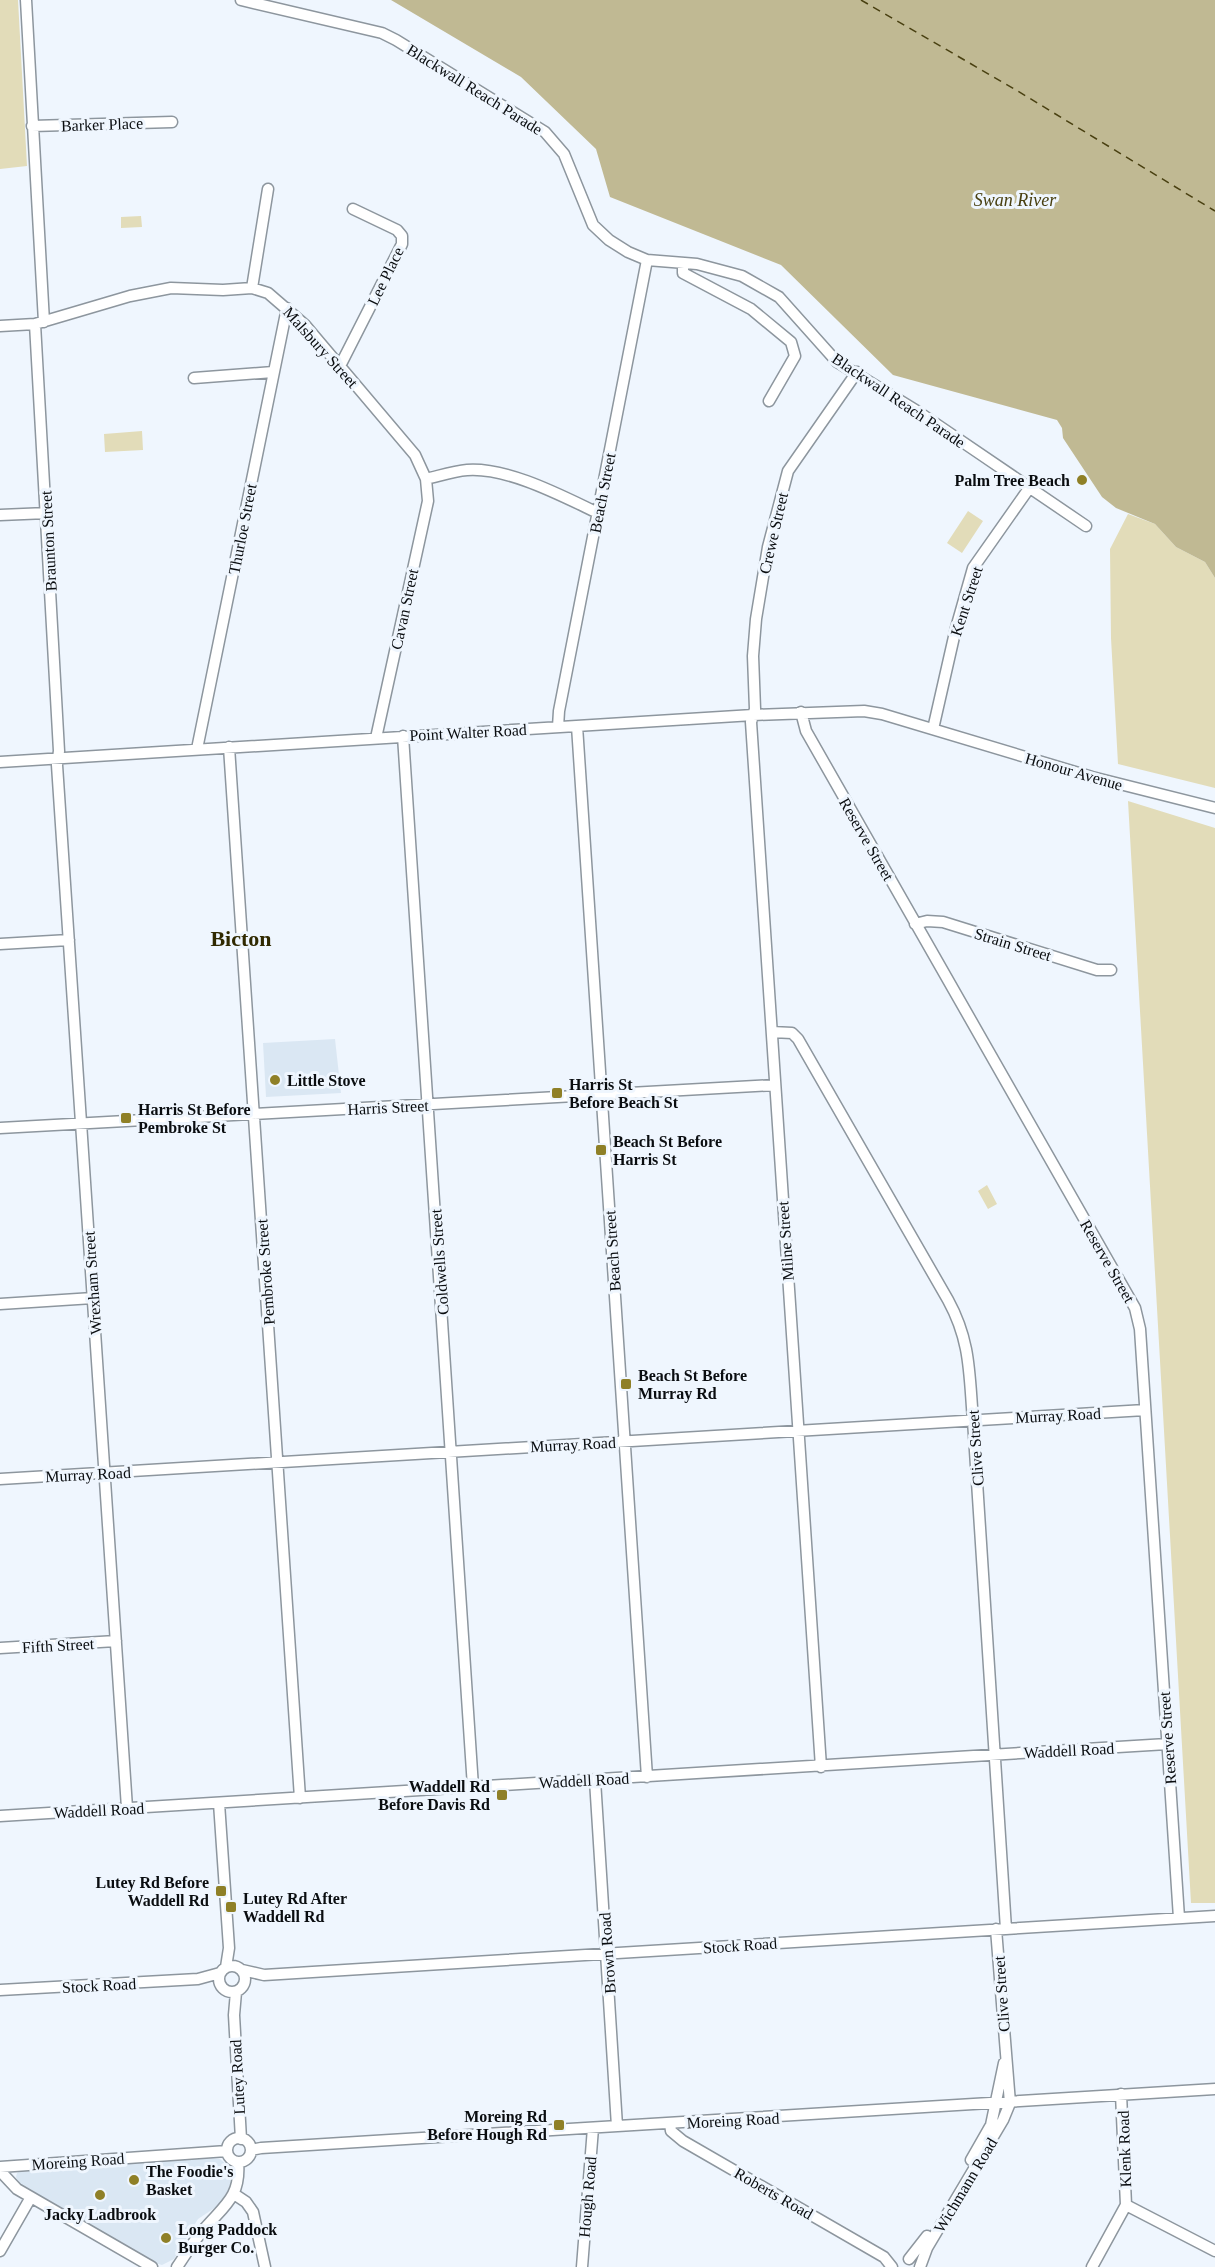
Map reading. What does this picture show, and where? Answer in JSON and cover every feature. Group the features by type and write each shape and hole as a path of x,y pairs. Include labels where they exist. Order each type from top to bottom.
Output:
{"street":[{"name":"Braunton Street","path":"26,0 58,758"},
{"name":"Blackwall Reach Parade","path":"241,0 382,33 545,132 564,154 593,225 609,240 647,260 697,264 742,276 778,297 837,362 857,372 1086,526"},
{"name":"Barker Place","path":"32,126 172,122"},
{"path":"0,326 39,323 130,296 171,288 223,290 252,288 268,189"},
{"name":"Lee Place","path":"339,366 402,244 402,236 397,230 353,209"},
{"name":"Beach Street","path":"558,727 559,711 647,260"},
{"path":"683,263 682,273 751,309 791,342 795,356 769,401"},
{"name":"Malsbury Street","path":"252,288 268,293 305,325 415,455 426,479"},
{"name":"Thurloe Street","path":"197,749 287,308"},
{"path":"194,378 273,372"},
{"name":"Crewe Street","path":"753,715 756,619 768,547 788,471 857,372"},
{"path":"426,479 466,470 486,471 536,484 598,513"},
{"name":"Cavan Street","path":"376,738 428,501 426,479"},
{"name":"Kent Street","path":"933,729 956,628 973,568 1030,487"},
{"path":"0,515 46,513"},
{"name":"Point Walter Road","path":"0,762 801,712 864,711 933,729"},
{"name":"Reserve Street","path":"801,712 806,731 1135,1308 1140,1329 1179,1918"},
{"name":"Milne Street","path":"753,715 751,722 821,1767"},
{"name":"Beach Street","path":"577,726 647,1777"},
{"name":"Honour Avenue","path":"933,729 1092,777 1215,808"},
{"name":"Coldwells Street","path":"403,736 474,1787"},
{"name":"Pembroke Street","path":"229,747 300,1798"},
{"name":"Wrexham Street","path":"58,758 127,1808"},
{"name":"Strain Street","path":"915,924 927,921 943,922 1097,970 1111,970"},
{"path":"0,944 69,940"},
{"name":"Clive Street","path":"772,1032 792,1033 798,1039 958,1318 964,1334 973,1420 994,1755 1005,2059 1010,2103"},
{"name":"Harris Street","path":"0,1128 776,1085"},
{"path":"0,1304 93,1298"},
{"name":"Murray Road","path":"0,1479 1145,1410"},
{"name":"Fifth Street","path":"0,1648 116,1641"},
{"name":"Waddell Road","path":"0,1816 1167,1744"},
{"name":"Brown Road","path":"595,1780 617,2126"},
{"path":"219,1803 231,1969"},
{"name":"Stock Road","path":"0,1990 198,1979 231,1969 264,1975 1215,1916"},
{"path":"231,1969 245,1978 231,1989 218,1982 231,1969"},
{"name":"Stock Road","path":"198,1979 231,1989 264,1975"},
{"name":"Lutey Road","path":"231,1989 241,2139"},
{"name":"Clive Street","path":"994,2104 1005,2059"},
{"name":"Moreing Road","path":"251,2150 1215,2089"},
{"name":"Klenk Road","path":"1092,2267 1126,2205 1121,2094"},
{"name":"Wichmann Road","path":"920,2267 927,2248 1004,2120 1010,2103"},
{"name":"Wichmann Road","path":"903,2262 926,2236 987,2133 991,2125 994,2104"},
{"name":"Roberts Road","path":"670,2123 672,2131 683,2141 884,2257 903,2262"},
{"name":"Hough Road","path":"582,2267 593,2128"},
{"path":"241,2139 249,2144 251,2150 249,2158 238,2162 232,2160 228,2151 231,2142 241,2139"},
{"name":"Moreing Road","path":"0,2167 228,2151"},
{"path":"177,2267 204,2228 234,2194 240,2176 238,2162"},
{"path":"0,2167 1,2172 17,2189 152,2267"},
{"path":"234,2194 246,2202 253,2212 265,2267"},
{"path":"0,2251 31,2197"},
{"path":"1126,2205 1215,2251"},
{"name":"Roberts Road","path":"884,2257 892,2267"},
{"path":"903,2262 916,2262 920,2267"}],"shaded area":[{"path":"0,0 18,0 27,166 0,169"},
{"path":"141,216 142,227 121,228 121,217"},
{"path":"142,431 143,450 105,452 104,434"},
{"path":"968,511 983,521 962,553 947,543"},
{"path":"1128,514 1155,524 1176,547 1205,562 1215,578 1215,788 1118,764 1111,638 1110,549"},
{"path":"1128,801 1215,828 1215,1903 1191,1903"},
{"path":"335,1039 341,1093 266,1097 263,1043"},
{"path":"987,1185 997,1204 988,1209 978,1191"},
{"path":"220,2159 228,2166 231,2179 229,2189 219,2205 198,2219 174,2259 162,2265 19,2184 16,2177 17,2173 22,2170"}],"water":[{"name":"Swan River","path":"391,0 1215,0 1215,578 1205,562 1176,547 1155,524 1116,508 1102,497 1063,438 1062,428 1057,420 893,375 781,265 610,197 596,149 521,77"}],"ferry route":[{"path":"861,0 1016,90 1215,211"}],"place":[{"name":"Palm Tree Beach","path":"1082,480"},
{"name":"Little Stove","path":"275,1080"},
{"name":"Harris St Before Beach St","path":"557,1093"},
{"name":"Harris St Before Pembroke St","path":"126,1118"},
{"name":"Beach St Before Harris St","path":"601,1150"},
{"name":"Beach St Before Murray Rd","path":"626,1384"},
{"name":"Waddell Rd Before Davis Rd","path":"502,1795"},
{"name":"Lutey Rd Before Waddell Rd","path":"221,1891"},
{"name":"Lutey Rd After Waddell Rd","path":"231,1907"},
{"name":"Moreing Rd Before Hough Rd","path":"559,2125"},
{"name":"The Foodie's Basket","path":"134,2180"},
{"name":"Jacky Ladbrook","path":"100,2195"},
{"name":"Long Paddock Burger Co.","path":"166,2238"}],"district":[{"name":"Bicton","path":"241,938"}]}
